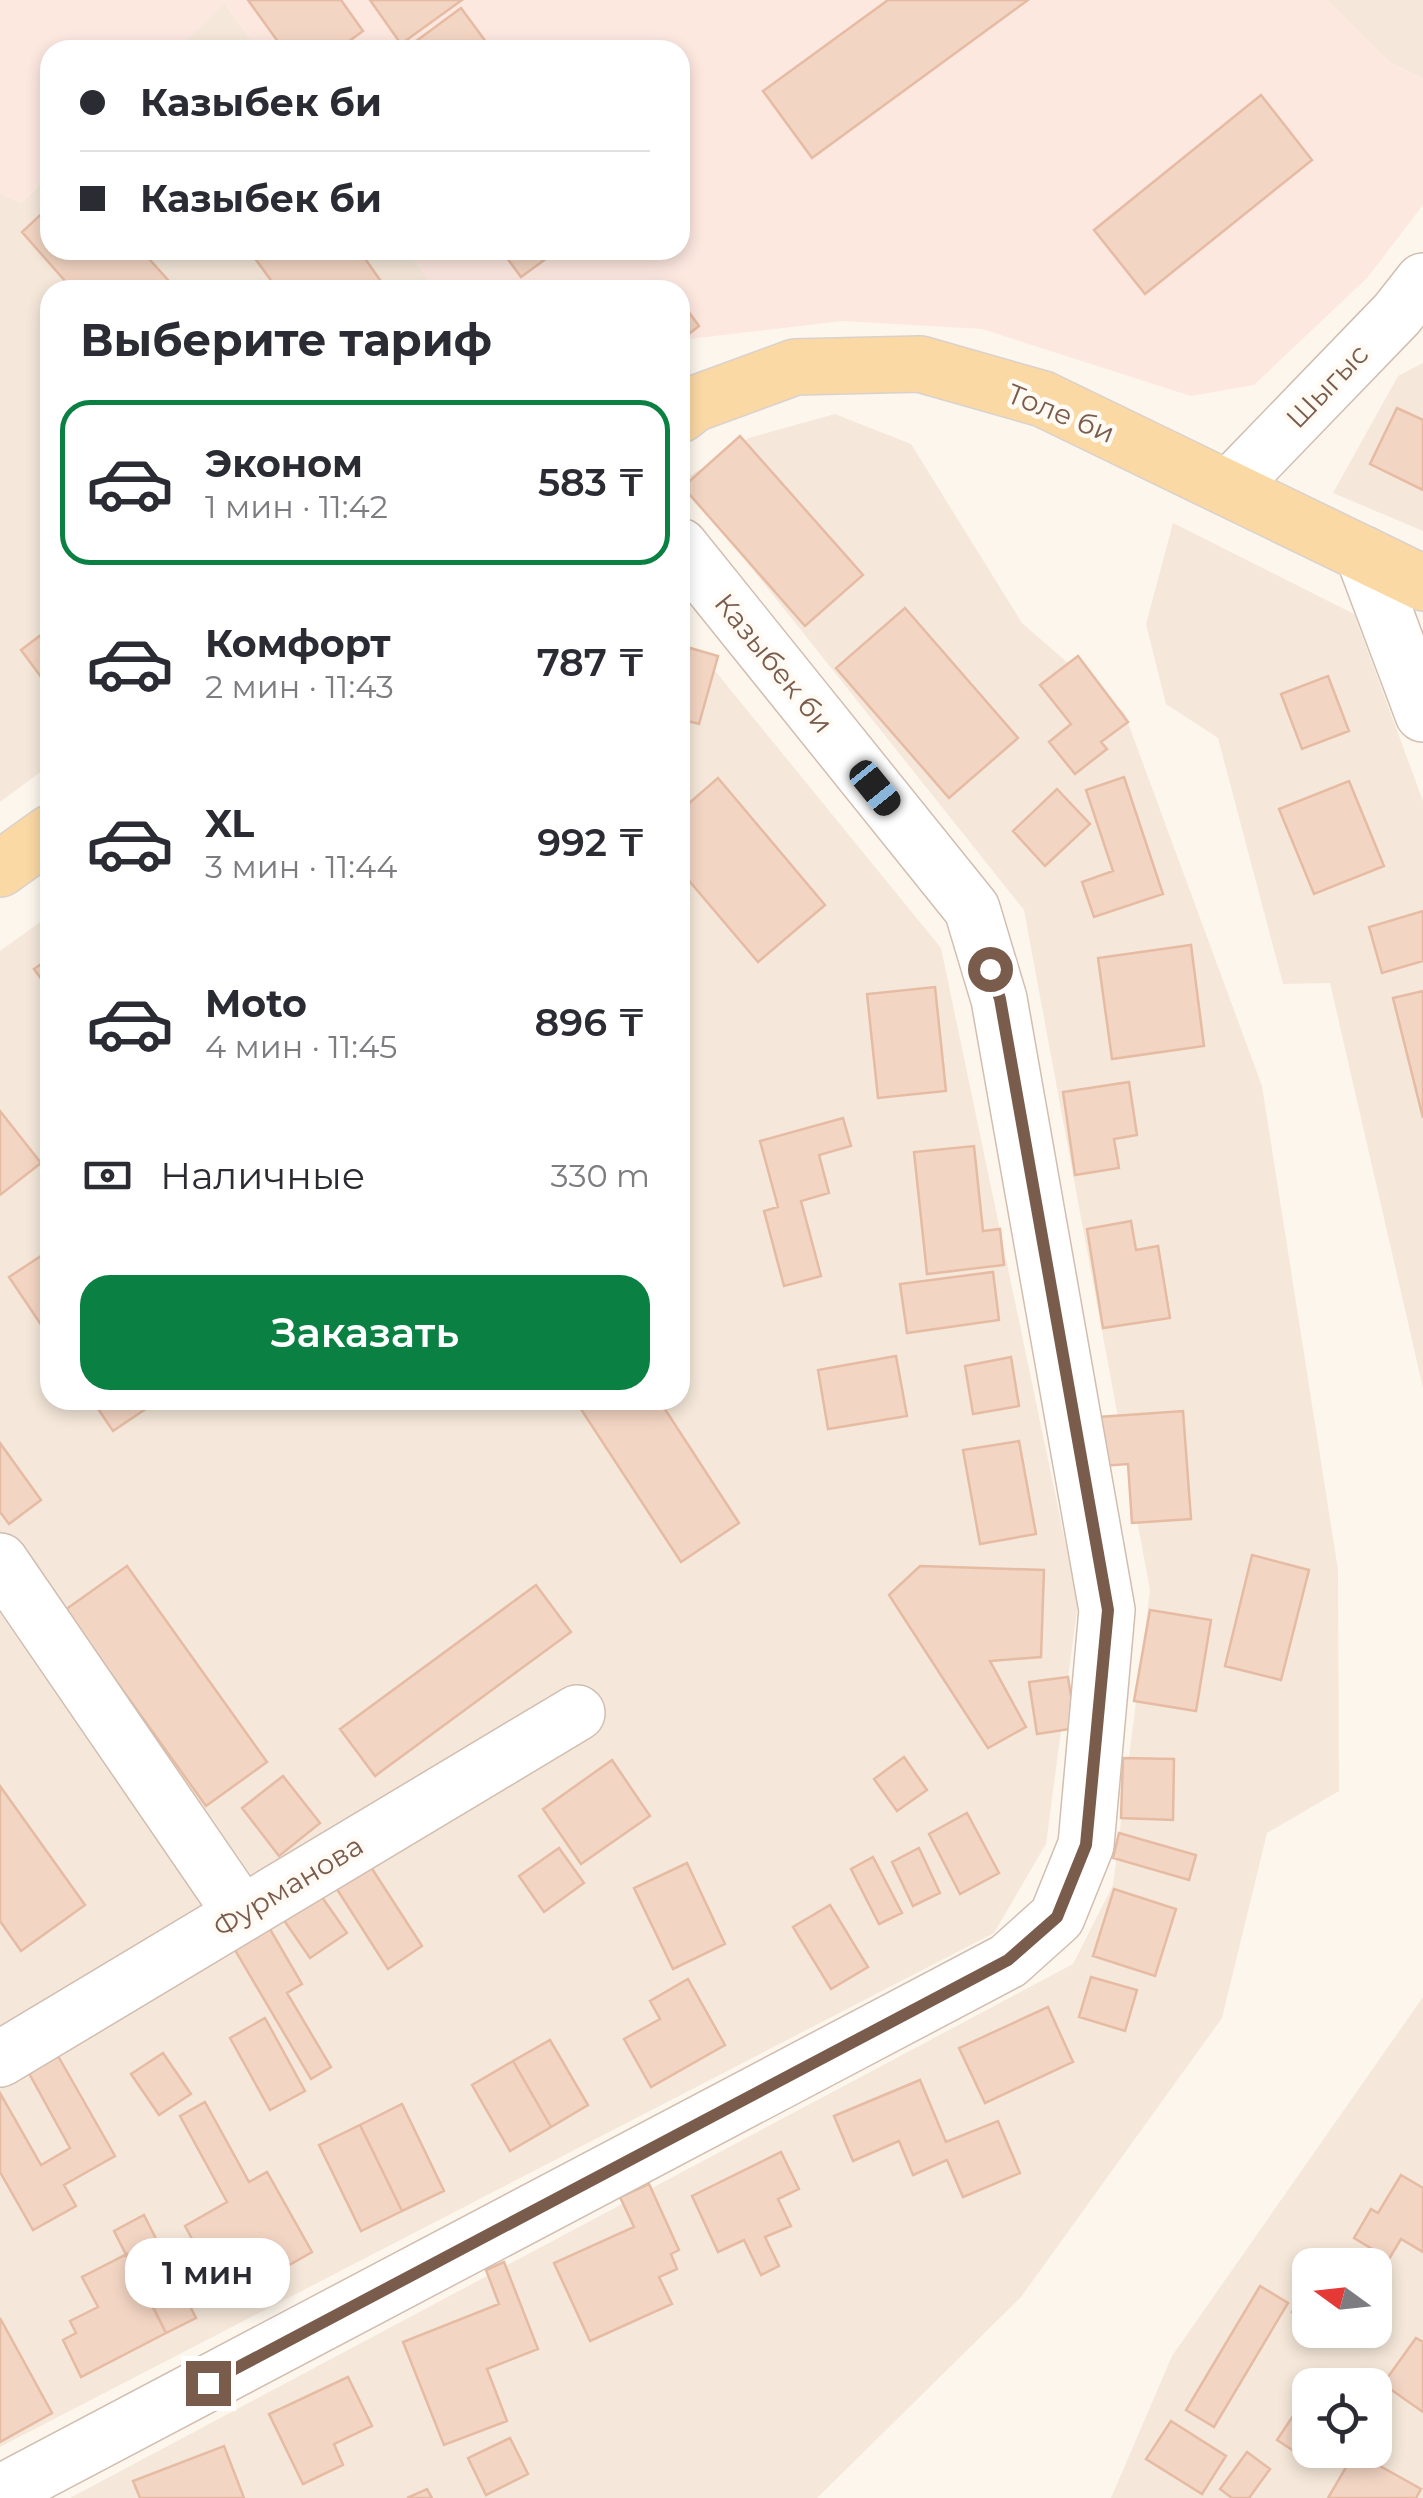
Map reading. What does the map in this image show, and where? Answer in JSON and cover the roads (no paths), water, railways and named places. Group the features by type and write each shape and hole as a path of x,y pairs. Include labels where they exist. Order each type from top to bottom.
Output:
{"main road":[{"name":"Толе би","path":"690,407 795,366 920,364 1043,399 1423,583"},
{"path":"0,868 40,840"}],"street":[{"name":"Шыгыс","path":"1229,488 1414,304"},
{"path":"1363,554 1423,714"},
{"name":"Казыбек би","path":"0,2493 1008,1960 1057,1917 1086,1845 1108,1610 1000,999 972,909 690,558"},
{"path":"0,1561 242,1914"},
{"name":"Фурманова","path":"0,2059 577,1713"}]}
